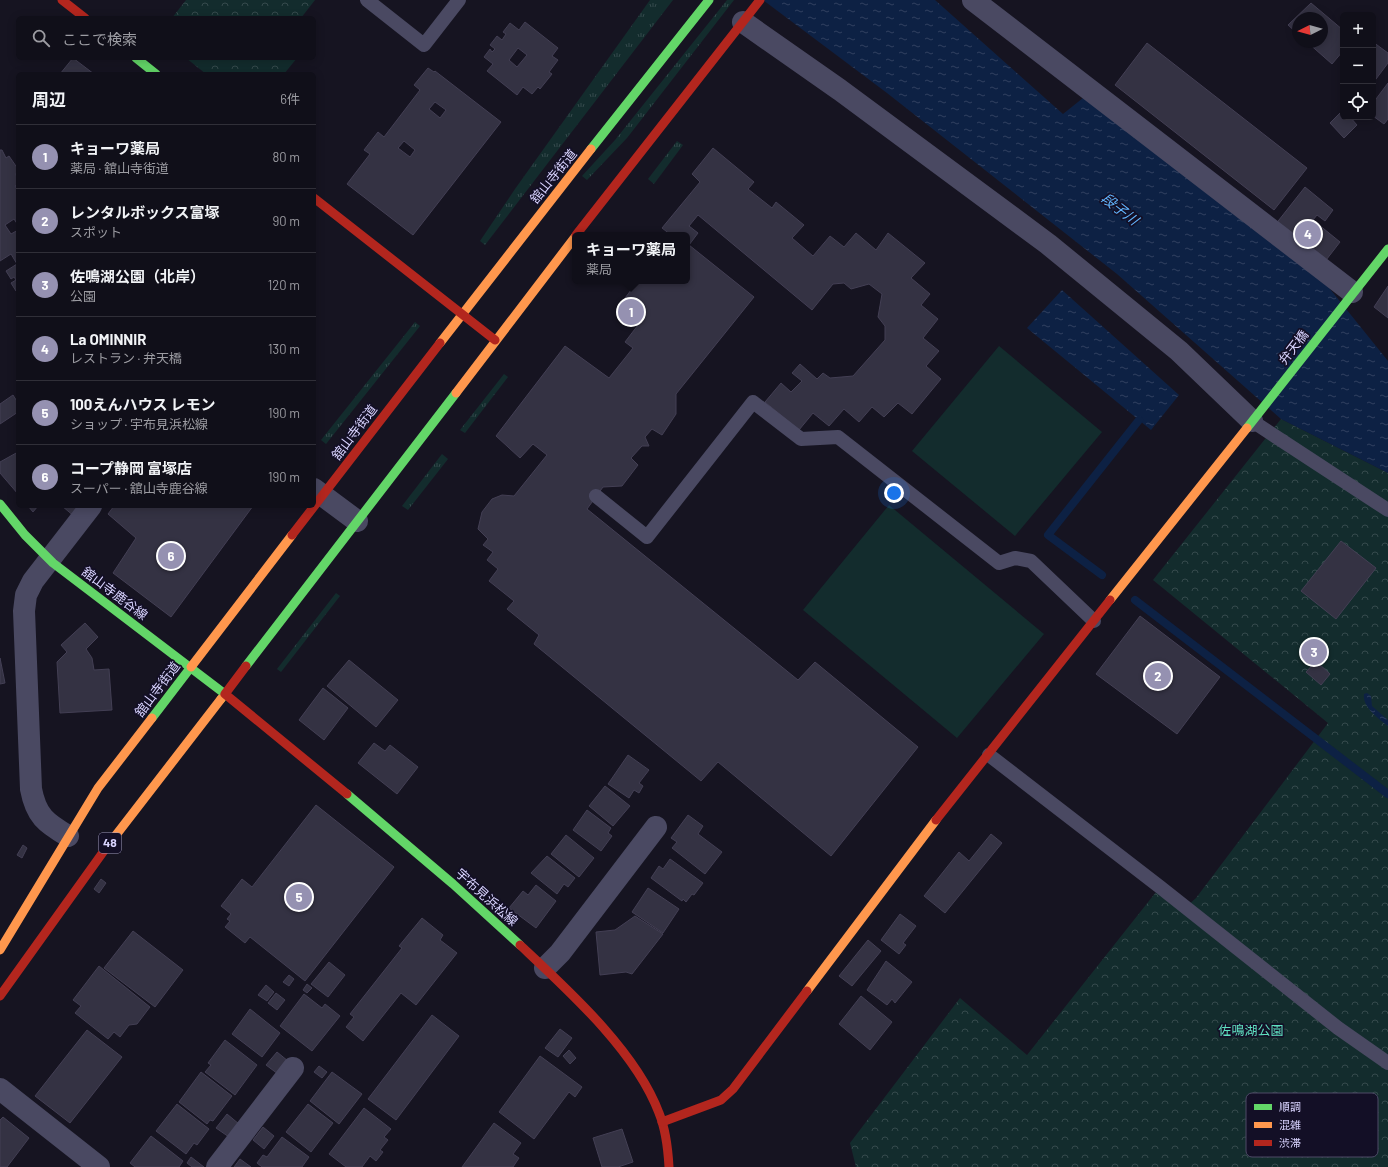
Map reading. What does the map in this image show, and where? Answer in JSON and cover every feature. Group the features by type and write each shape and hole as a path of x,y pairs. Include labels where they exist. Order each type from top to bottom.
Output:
{"street":[{"path":"62,0 82,16"},
{"path":"579,232 760,0"},
{"path":"973,0 1350,296"},
{"name":"舘山寺街道","path":"318,492 462,314 706,1"},
{"path":"743,22 882,121 1048,244 1256,416"},
{"path":"138,60 154,72"},
{"path":"316,200 495,340"},
{"path":"225,694 572,241"},
{"name":"弁天橋","path":"662,1122 721,1100 733,1089 948,805 1350,296 1388,250"},
{"path":"318,492 357,521"},
{"name":"舘山寺鹿谷線","path":"0,504 25,535 50,560 225,694"},
{"path":"68,836 50,825 40,815 33,803 31,790 24,611 26,595 33,581 89,508"},
{"name":"舘山寺街道","path":"0,950 3,934 98,788 191,667 306,508"},
{"name":"宇布見浜松線","path":"225,694 475,902 545,968 586,1010 646,1086 662,1122 669,1167"},
{"name":"48","path":"0,996 100,856 225,694"},
{"path":"545,968 560,953 656,827"},
{"path":"217,1167 293,1068"},
{"path":"0,1089 99,1167"}],"lane":[{"path":"367,0 424,45 459,0"},
{"path":"596,496 647,537 753,402 801,439 838,438 999,563 1015,558 1031,561 1094,621"},
{"path":"1256,416 1388,510"},
{"path":"989,755 1160,887 1338,1028 1388,1063"}],"green space":[{"path":"186,0 315,0 303,16 174,16"},
{"path":"650,0 673,0 485,245 480,241 515,189"},
{"path":"727,0 734,0 627,138 587,180 582,176 615,140"},
{"path":"188,60 295,60 286,72 204,72"},
{"path":"677,141 683,145 654,184 648,179"},
{"path":"415,322 420,326 326,444 321,440"},
{"path":"999,346 1102,432 1015,536 912,451"},
{"path":"504,374 508,377 465,433 460,430"},
{"name":"佐鳴湖公園","path":"1281,419 1388,473 1388,1167 856,1167 850,1143 960,998 1027,1055 1160,887 1186,907 1196,898 1328,723 1153,580"},
{"path":"442,454 448,459 408,510 402,506"},
{"path":"889,505 1044,634 957,738 803,610"},
{"path":"336,593 340,596 281,672 277,669"}],"water":[{"name":"段子川","path":"763,0 935,0 1063,114 1083,98 1322,279 1388,361 1388,473 1281,419 1117,274 887,93"},
{"path":"1062,290 1179,395 1151,430 1027,328"},
{"path":"1367,693 1371,696 1372,706 1388,720 1388,726 1368,708 1364,699 1364,694"}],"building":[{"path":"1311,3 1322,12 1302,12"},
{"path":"1328,17 1340,27 1340,55 1332,64 1314,48 1328,48"},
{"path":"1292,21 1292,29 1288,25"},
{"path":"525,22 558,48 552,56 558,60 549,72 552,74 540,89 538,87 532,94 523,87 517,95 487,71 493,64 484,57 490,49 492,52 495,49 490,45 497,36 502,40 506,34 503,32 510,23 519,30","holes":["518,48 527,55 517,67 509,60"]},
{"path":"1147,43 1307,168 1274,210 1115,85"},
{"path":"1376,44 1388,53 1388,63 1376,79"},
{"path":"71,60 76,60 91,72 62,72"},
{"path":"428,68 434,72 435,71 501,122 413,235 347,184 370,154 364,150 378,132 384,137 420,90 414,85","holes":["435,102 446,110 440,118 429,109","404,141 415,150 410,157 398,148"]},
{"path":"1388,83 1388,119 1384,124 1376,118 1376,99"},
{"path":"1340,113 1340,120 1353,120 1357,125 1344,138 1330,123"},
{"path":"713,148 754,182 748,189 772,208 776,202 804,225 792,238 813,256 830,236 844,247 856,233 876,250 888,233 925,263 911,278 930,294 921,305 938,319 923,338 939,351 926,366 941,379 912,414 898,403 884,417 872,407 859,422 844,409 829,426 813,413 799,430 765,402 781,383 791,392 802,381 792,373 800,364 817,379 823,373 830,378 853,376 885,340 885,326 878,317 882,294 869,284 851,289 844,283 833,284 812,310 698,215 689,226 698,233 690,244 690,232 667,232 662,228 700,182 692,174"},
{"path":"0,150 2,150 6,158 9,156 16,166 16,222 14,219 5,225 11,234 16,231 16,262 11,254 0,261"},
{"path":"1305,187 1333,210 1325,221 1317,215 1313,220 1340,242 1323,264 1275,225"},
{"path":"690,246 754,297 676,394 676,414 662,435 652,429 645,437 649,446 642,446 631,458 638,465 622,486 603,487 587,509 798,680 815,662 918,747 831,856 718,762 701,781 534,644 539,635 507,609 514,601 489,581 498,569 487,560 493,552 483,545 488,539 478,529 482,512 492,499 502,495 514,496 547,455 533,444 520,458 496,436 565,346 609,378 633,348 625,342 638,325 617,309 634,286 632,284 690,284"},
{"path":"16,265 16,280 14,277 11,279 6,271"},
{"path":"16,280 16,291 11,283"},
{"path":"1388,286 1388,318 1374,307"},
{"path":"13,395 16,400 16,413 0,424 0,404"},
{"path":"16,453 16,492 0,473 0,462"},
{"path":"30,508 36,508 33,512"},
{"path":"64,508 82,508 75,517"},
{"path":"112,508 252,508 171,617 113,573 136,538 108,514"},
{"path":"1341,541 1376,568 1336,619 1301,591"},
{"path":"1140,616 1220,677 1177,734 1096,674"},
{"path":"85,623 98,637 86,649 92,658 94,670 109,669 112,710 60,713 57,662 67,652 61,645"},
{"path":"0,658 5,683 0,684"},
{"path":"349,660 398,700 376,727 327,686"},
{"path":"1316,661 1330,674 1321,685 1306,672"},
{"path":"323,688 348,708 324,740 299,720"},
{"path":"374,743 385,751 390,745 418,767 397,794 358,763"},
{"path":"628,755 649,770 639,783 643,786 639,793 634,790 629,798 608,784"},
{"path":"605,786 630,806 613,826 589,806"},
{"path":"316,805 394,867 305,981 250,937 245,943 225,927 230,921 227,919 231,914 221,906 242,879 252,887"},
{"path":"587,810 611,828 608,833 612,836 601,851 573,830"},
{"path":"688,815 703,826 698,834 722,852 705,874 672,848 677,842 671,838"},
{"path":"991,834 1002,843 945,913 924,896 959,852 969,861"},
{"path":"566,835 594,858 579,877 551,854"},
{"path":"23,845 27,848 22,858 17,855"},
{"path":"547,856 575,878 568,887 564,884 557,894 531,873"},
{"path":"670,859 703,883 694,895 692,894 686,902 683,899 682,901 651,878 659,866 663,869"},
{"path":"101,879 106,883 99,893 94,889"},
{"path":"536,885 556,901 536,928 509,908 523,891 528,895"},
{"path":"648,888 679,909 663,933 632,912"},
{"path":"900,914 916,926 903,943 906,945 899,954 881,940"},
{"path":"635,916 663,934 632,974 626,972 600,975 596,932 615,930"},
{"path":"422,918 443,935 440,940 457,953 416,1005 401,993 363,1041 346,1027 354,1017 350,1014 402,948 399,946"},
{"path":"133,931 183,970 155,1007 104,968"},
{"path":"868,940 881,951 852,986 839,976"},
{"path":"886,961 912,982 895,1003 892,999 887,1005 867,990"},
{"path":"329,962 345,975 328,997 311,984"},
{"path":"99,966 150,1007 137,1024 129,1025 120,1037 114,1032 108,1039 75,1013 81,1006 73,1000"},
{"path":"289,975 294,979 289,986 283,982"},
{"path":"307,984 312,988 307,993 303,990"},
{"path":"266,985 274,992 267,1001 258,995"},
{"path":"276,993 285,1000 277,1010 268,1003"},
{"path":"304,994 322,1008 325,1004 340,1016 312,1051 280,1026"},
{"path":"861,996 892,1022 870,1050 839,1024"},
{"path":"250,1009 280,1033 262,1057 232,1034"},
{"path":"432,1015 459,1036 396,1120 368,1099"},
{"path":"560,1029 572,1038 558,1057 545,1048"},
{"path":"87,1030 122,1057 70,1123 35,1096"},
{"path":"225,1040 257,1065 235,1095 205,1072 211,1065 208,1063"},
{"path":"569,1050 576,1058 570,1064 563,1056"},
{"path":"277,1052 288,1061 278,1074 266,1065"},
{"path":"540,1056 582,1087 575,1097 569,1092 534,1139 499,1112"},
{"path":"319,1066 327,1072 322,1078 314,1072"},
{"path":"201,1072 232,1096 213,1121 210,1120 207,1124 179,1102"},
{"path":"332,1072 362,1094 339,1124 310,1101"},
{"path":"177,1104 209,1129 197,1145 194,1143 186,1154 156,1131"},
{"path":"308,1104 333,1123 311,1152 286,1132"},
{"path":"364,1108 391,1129 384,1137 388,1140 380,1150 383,1152 376,1161 370,1156 362,1167 346,1167 329,1154"},
{"path":"227,1114 239,1124 229,1137 216,1128"},
{"path":"3,1117 29,1138 7,1167 0,1167 0,1120"},
{"path":"494,1123 521,1143 513,1154 519,1158 513,1167 462,1167"},
{"path":"263,1127 274,1136 264,1149 253,1140"},
{"path":"622,1129 633,1162 618,1167 602,1167 593,1138"},
{"path":"151,1136 183,1161 179,1167 135,1167 130,1163"},
{"path":"282,1137 309,1157 302,1167 262,1167 257,1163 263,1155 267,1157"},
{"path":"191,1157 204,1167 192,1167 187,1163"},
{"path":"240,1159 251,1167 234,1167"}],"waterway":[{"path":"1102,575 1048,535 1139,420"},
{"path":"1135,600 1388,794"}],"traffic: fast":[{"path":"591,149 709,0"},
{"path":"138,60 154,72"},
{"path":"1247,428 1388,249"},
{"path":"246,666 456,393"},
{"path":"0,504 25,535 53,563 225,694 221,699"},
{"path":"152,718 191,667"},
{"path":"347,794 453,884 520,945"}],"traffic: slow":[{"path":"440,343 591,149"},
{"path":"456,393 572,241"},
{"path":"1110,600 1247,428"},
{"path":"191,667 292,535"},
{"path":"106,848 221,699"},
{"path":"0,950 98,788 152,718"},
{"path":"807,991 936,820"}],"traffic: jam":[{"path":"62,0 82,16"},
{"path":"578,232 760,0"},
{"path":"316,200 495,340"},
{"path":"316,504 440,343"},
{"path":"292,535 313,508"},
{"path":"936,820 1110,600"},
{"path":"246,666 225,694 347,794"},
{"path":"0,996 106,848"},
{"path":"520,945 599,1023 618,1044 634,1067 648,1090 659,1113 666,1140 669,1167"},
{"path":"662,1122 721,1100 733,1089 807,991"}],"place":[{"name":"La OMINNIR","path":"1308,234"},
{"name":"キョーワ薬局","path":"631,312"},
{"name":"コープ静岡 富塚店","path":"171,556"},
{"name":"佐鳴湖公園（北岸）","path":"1314,652"},
{"name":"レンタルボックス富塚","path":"1158,676"},
{"name":"100えんハウス レモン","path":"299,897"}]}
